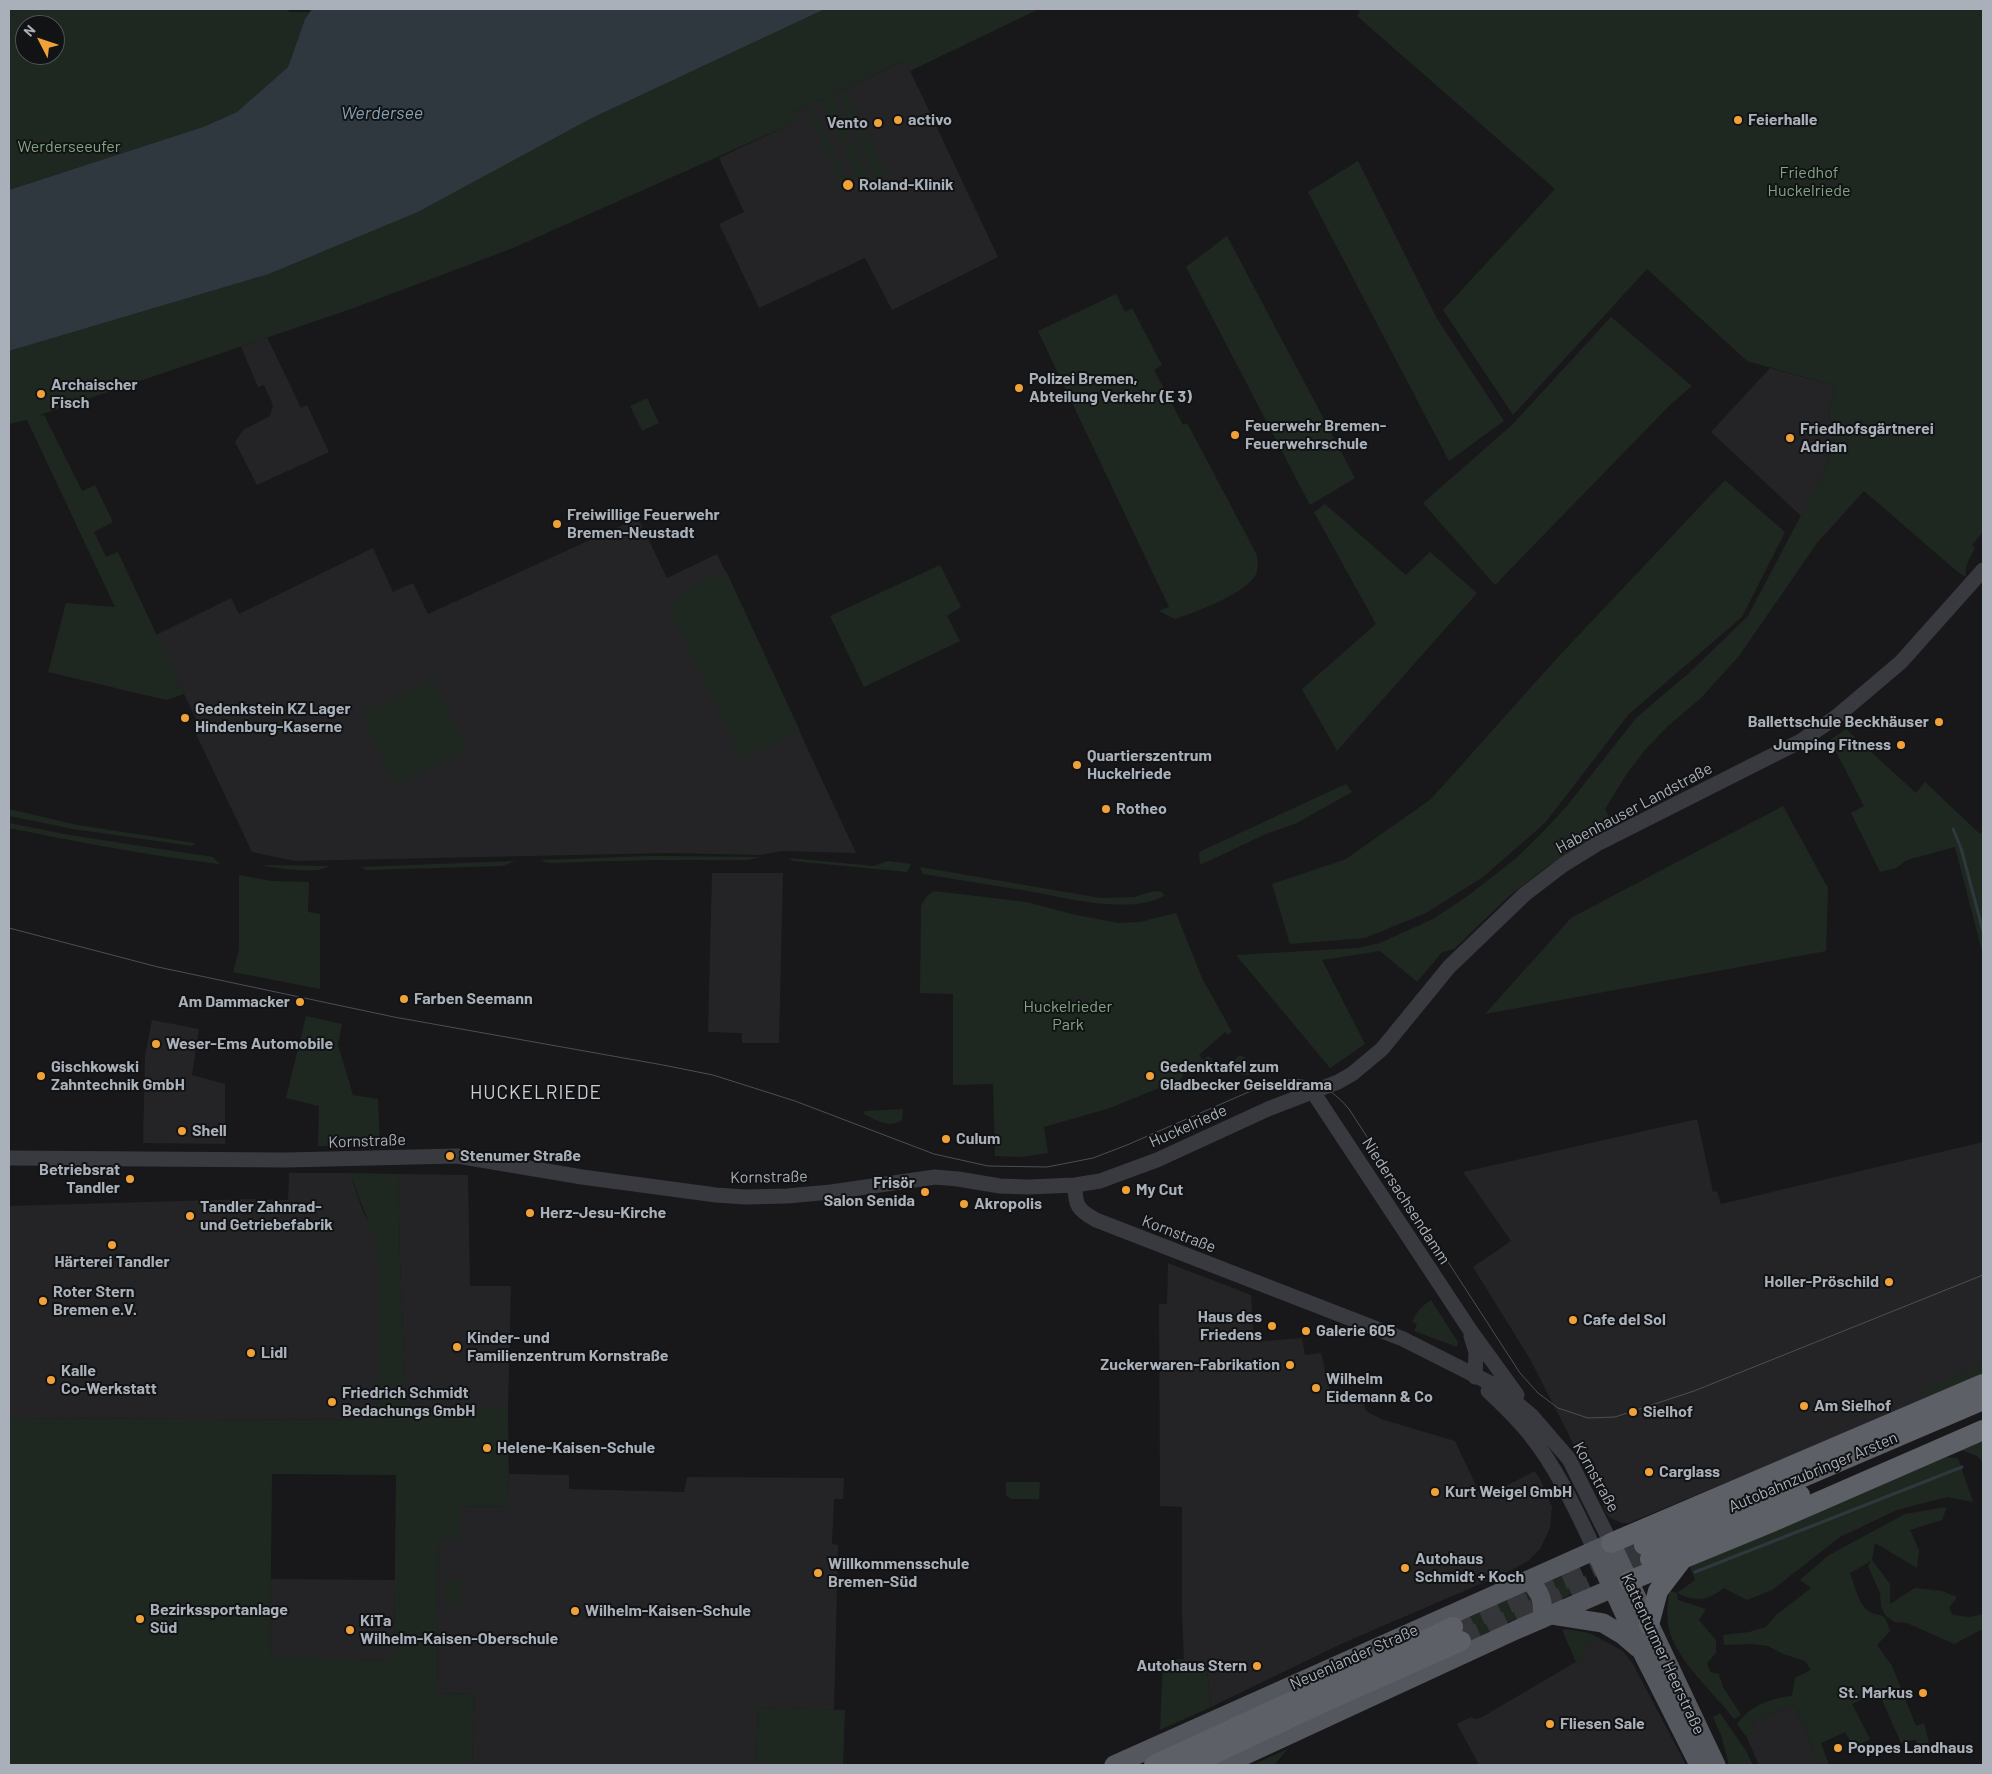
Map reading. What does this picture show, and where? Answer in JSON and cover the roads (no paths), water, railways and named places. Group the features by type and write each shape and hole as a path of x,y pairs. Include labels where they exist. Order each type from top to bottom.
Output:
{"highway":[{"path":"1603,1553 1983,1384"},
{"name":"Autobahnzubringer Arsten","path":"1983,1400 1647,1552 1983,1417"},
{"path":"1621,1585 1681,1561 1983,1430"},
{"path":"1649,1625 1658,1592 1681,1561"},
{"name":"Neuenlander Straße","path":"1154,1765 1457,1634 1320,1704 1190,1765"}],"main road":[{"name":"Neuenlander Straße","path":"1114,1765 1456,1611 1603,1553"},
{"name":"Kattenturmer Heerstraße","path":"1603,1553 1621,1585 1649,1625 1716,1765"},
{"name":"Kattenturmer Heerstraße","path":"1603,1553 1621,1585 1641,1650 1699,1765"},
{"path":"1546,1617 1594,1581 1603,1553"},
{"path":"1529,1581 1542,1596 1546,1617"},
{"path":"1224,1765 1546,1617 1621,1585"},
{"path":"1546,1617 1572,1617 1603,1623 1623,1635 1641,1650"}],"street":[{"name":"Habenhauser Landstraße","path":"1313,1092 1338,1082 1382,1050 1449,966 1506,911 1563,865 1597,844 1801,741 1836,717 1901,662 1983,570"},
{"name":"Huckelriede","path":"1075,1185 1100,1181 1157,1160 1268,1109 1313,1092"},
{"name":"Niedersachsendamm","path":"1313,1092 1470,1330 1531,1414"},
{"name":"Kornstraße","path":"9,1158 286,1160 457,1156 600,1179 716,1195 745,1196 787,1196 831,1192 935,1178 958,1179 1000,1186 1075,1185 1075,1199 1078,1208 1096,1220 1403,1339 1496,1386 1531,1414 1574,1466 1603,1553"},
{"name":"Niedersachsendamm","path":"1470,1330 1476,1352 1475,1377"},
{"name":"Kornstraße","path":"1475,1377 1513,1415 1543,1453 1603,1553"}],"water":[{"name":"Werdersee","path":"312,9 825,9 590,119 418,212 269,274 9,351 9,190 203,127 237,112 288,67 305,19"}],"waterway":[{"path":"1953,829 1961,848 1983,931"},
{"path":"1695,1572 1962,1467"}],"tunnel":[{"path":"1453,1627 1644,1545"},
{"path":"1461,1641 1650,1559"}],"tram line":[{"path":"9,928 158,967 394,1017 713,1075 795,1101 934,1154 988,1166 1047,1167 1093,1158 1267,1084 1291,1080 1312,1082 1331,1092 1349,1109 1520,1373 1538,1393 1558,1408 1588,1418 1615,1417 1694,1391 1983,1275"}],"place":[{"name":"activo","path":"898,120"},
{"name":"Feierhalle","path":"1738,120"},
{"name":"Vento","path":"878,123"},
{"name":"Roland-Klinik","path":"848,185"},
{"name":"Polizei Bremen, Abteilung Verkehr (E 3)","path":"1019,388"},
{"name":"Archaischer Fisch","path":"41,394"},
{"name":"Feuerwehr Bremen- Feuerwehrschule","path":"1235,435"},
{"name":"Friedhofsgärtnerei Adrian","path":"1790,438"},
{"name":"Freiwillige Feuerwehr Bremen-Neustadt","path":"557,524"},
{"name":"Gedenkstein KZ Lager Hindenburg-Kaserne","path":"185,718"},
{"name":"Ballettschule Beckhäuser","path":"1939,722"},
{"name":"Jumping Fitness","path":"1901,745"},
{"name":"Quartierszentrum Huckelriede","path":"1077,765"},
{"name":"Rotheo","path":"1106,809"},
{"name":"Farben Seemann","path":"404,999"},
{"name":"Am Dammacker","path":"300,1002"},
{"name":"Weser-Ems Automobile","path":"156,1044"},
{"name":"Gischkowski Zahntechnik GmbH","path":"41,1076"},
{"name":"Gedenktafel zum Gladbecker Geiseldrama","path":"1150,1076"},
{"name":"Shell","path":"182,1131"},
{"name":"Culum","path":"946,1139"},
{"name":"Stenumer Straße","path":"450,1156"},
{"name":"Betriebsrat Tandler","path":"130,1179"},
{"name":"My Cut","path":"1126,1190"},
{"name":"Frisör Salon Senida","path":"925,1192"},
{"name":"Akropolis","path":"964,1204"},
{"name":"Herz-Jesu-Kirche","path":"530,1213"},
{"name":"Tandler Zahnrad- und Getriebefabrik","path":"190,1216"},
{"name":"Härterei Tandler","path":"112,1245"},
{"name":"Holler-Pröschild","path":"1889,1282"},
{"name":"Roter Stern Bremen e.V.","path":"43,1301"},
{"name":"Cafe del Sol","path":"1573,1320"},
{"name":"Haus des Friedens","path":"1272,1326"},
{"name":"Galerie 605","path":"1306,1331"},
{"name":"Kinder- und Familienzentrum Kornstraße","path":"457,1347"},
{"name":"Lidl","path":"251,1353"},
{"name":"Zuckerwaren-Fabrikation","path":"1290,1365"},
{"name":"Kalle Co-Werkstatt","path":"51,1380"},
{"name":"Wilhelm Eidemann & Co","path":"1316,1388"},
{"name":"Friedrich Schmidt Bedachungs GmbH","path":"332,1402"},
{"name":"Am Sielhof","path":"1804,1406"},
{"name":"Sielhof","path":"1633,1412"},
{"name":"Helene-Kaisen-Schule","path":"487,1448"},
{"name":"Carglass","path":"1649,1472"},
{"name":"Kurt Weigel GmbH","path":"1435,1492"},
{"name":"Autohaus Schmidt + Koch","path":"1405,1568"},
{"name":"Willkommensschule Bremen-Süd","path":"818,1573"},
{"name":"Wilhelm-Kaisen-Schule","path":"575,1611"},
{"name":"Bezirkssportanlage Süd","path":"140,1619"},
{"name":"KiTa Wilhelm-Kaisen-Oberschule","path":"350,1630"},
{"name":"Autohaus Stern","path":"1257,1666"},
{"name":"St. Markus","path":"1923,1693"},
{"name":"Fliesen Sale","path":"1550,1724"},
{"name":"Poppes Landhaus","path":"1838,1748"}],"district":[{"name":"HUCKELRIEDE","path":"536,1093"}],"park label":[{"name":"Werderseeufer","path":"69,147"},
{"name":"Friedhof Huckelriede","path":"1809,182"},
{"name":"Huckelrieder Park","path":"1068,1016"}]}
